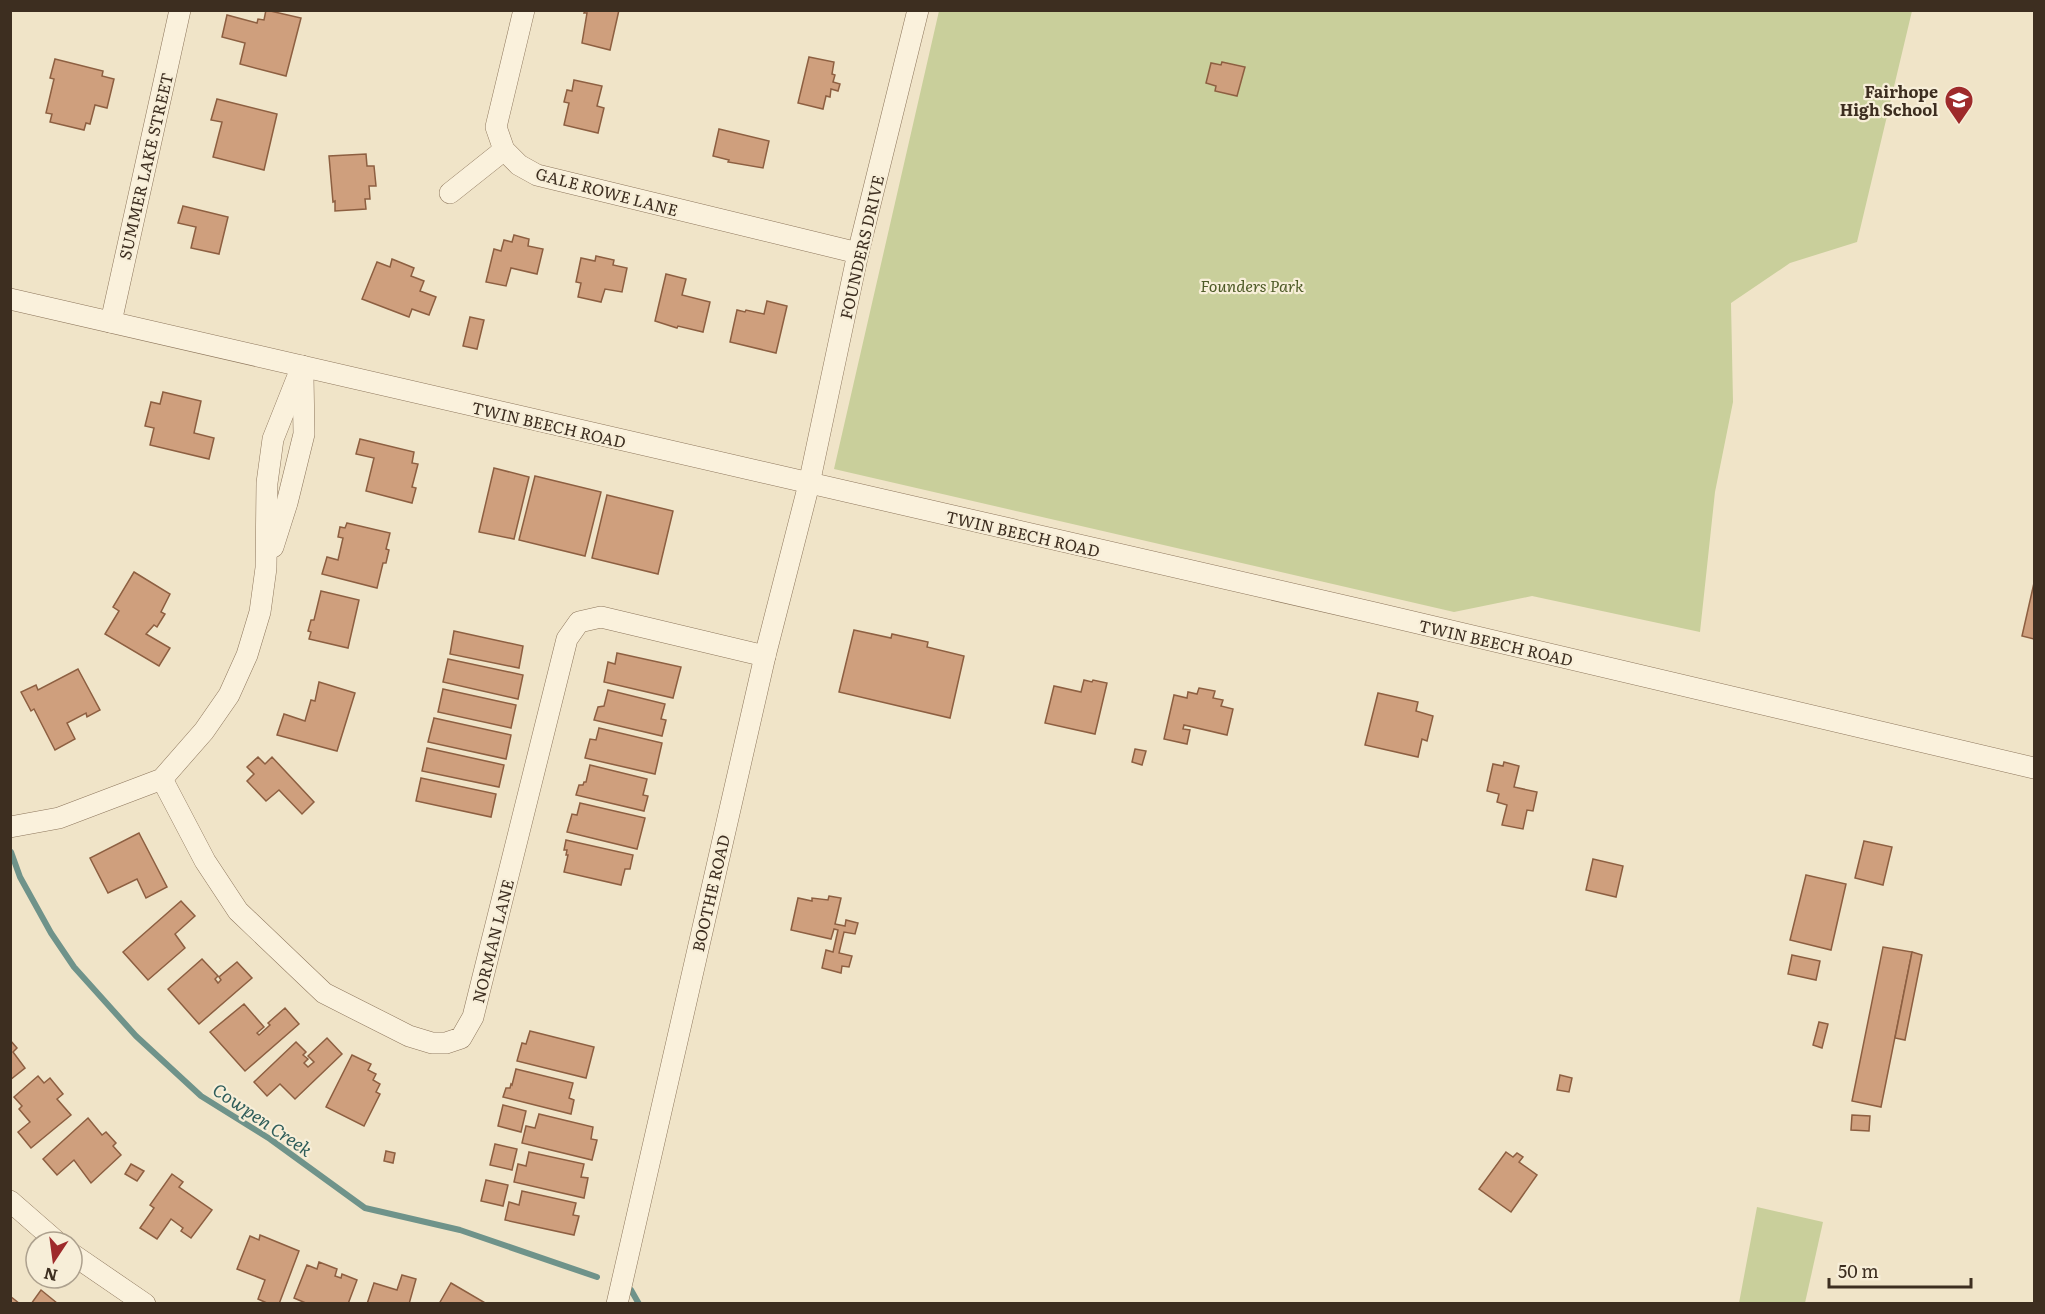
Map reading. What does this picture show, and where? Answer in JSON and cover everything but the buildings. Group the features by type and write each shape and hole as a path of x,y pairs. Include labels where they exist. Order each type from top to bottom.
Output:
{"street":[{"name":"SUMMER LAKE STREET","path":"111,322 180,10"},
{"path":"450,193 504,150 496,127 524,10"},
{"name":"FOUNDERS DRIVE","path":"809,484 858,253 918,10"},
{"name":"GALE ROWE LANE","path":"504,150 519,165 537,175 858,253"},
{"name":"TWIN BEECH ROAD","path":"10,298 1375,613 2034,768"},
{"path":"10,827 58,818 162,779 204,731 229,695 247,655 260,612 266,568 267,483 273,439 302,366"},
{"name":"BOOTHE ROAD","path":"617,1304 765,656 809,484"},
{"name":"NORMAN LANE","path":"162,779 205,861 238,911 324,993 409,1036 432,1043 446,1043 461,1038 473,1017 567,639 579,622 601,617 765,656"},
{"path":"10,1201 43,1230"},
{"path":"84,1263 145,1304"}],"green space":[{"name":"Founders Park","path":"939,11 1912,11 1857,242 1790,263 1731,303 1733,402 1715,492 1700,632 1532,596 1454,612 834,469"},
{"path":"1757,1207 1823,1222 1805,1303 1739,1303"}],"waterway":[{"name":"Cowpen Creek","path":"11,852 20,877 51,933 74,967 136,1036 201,1096 270,1139 365,1208 460,1230 597,1277"},
{"name":"Cowpen Creek","path":"631,1290 639,1304"}],"place":[{"name":"Fairhope High School","path":"1959,126"}]}
